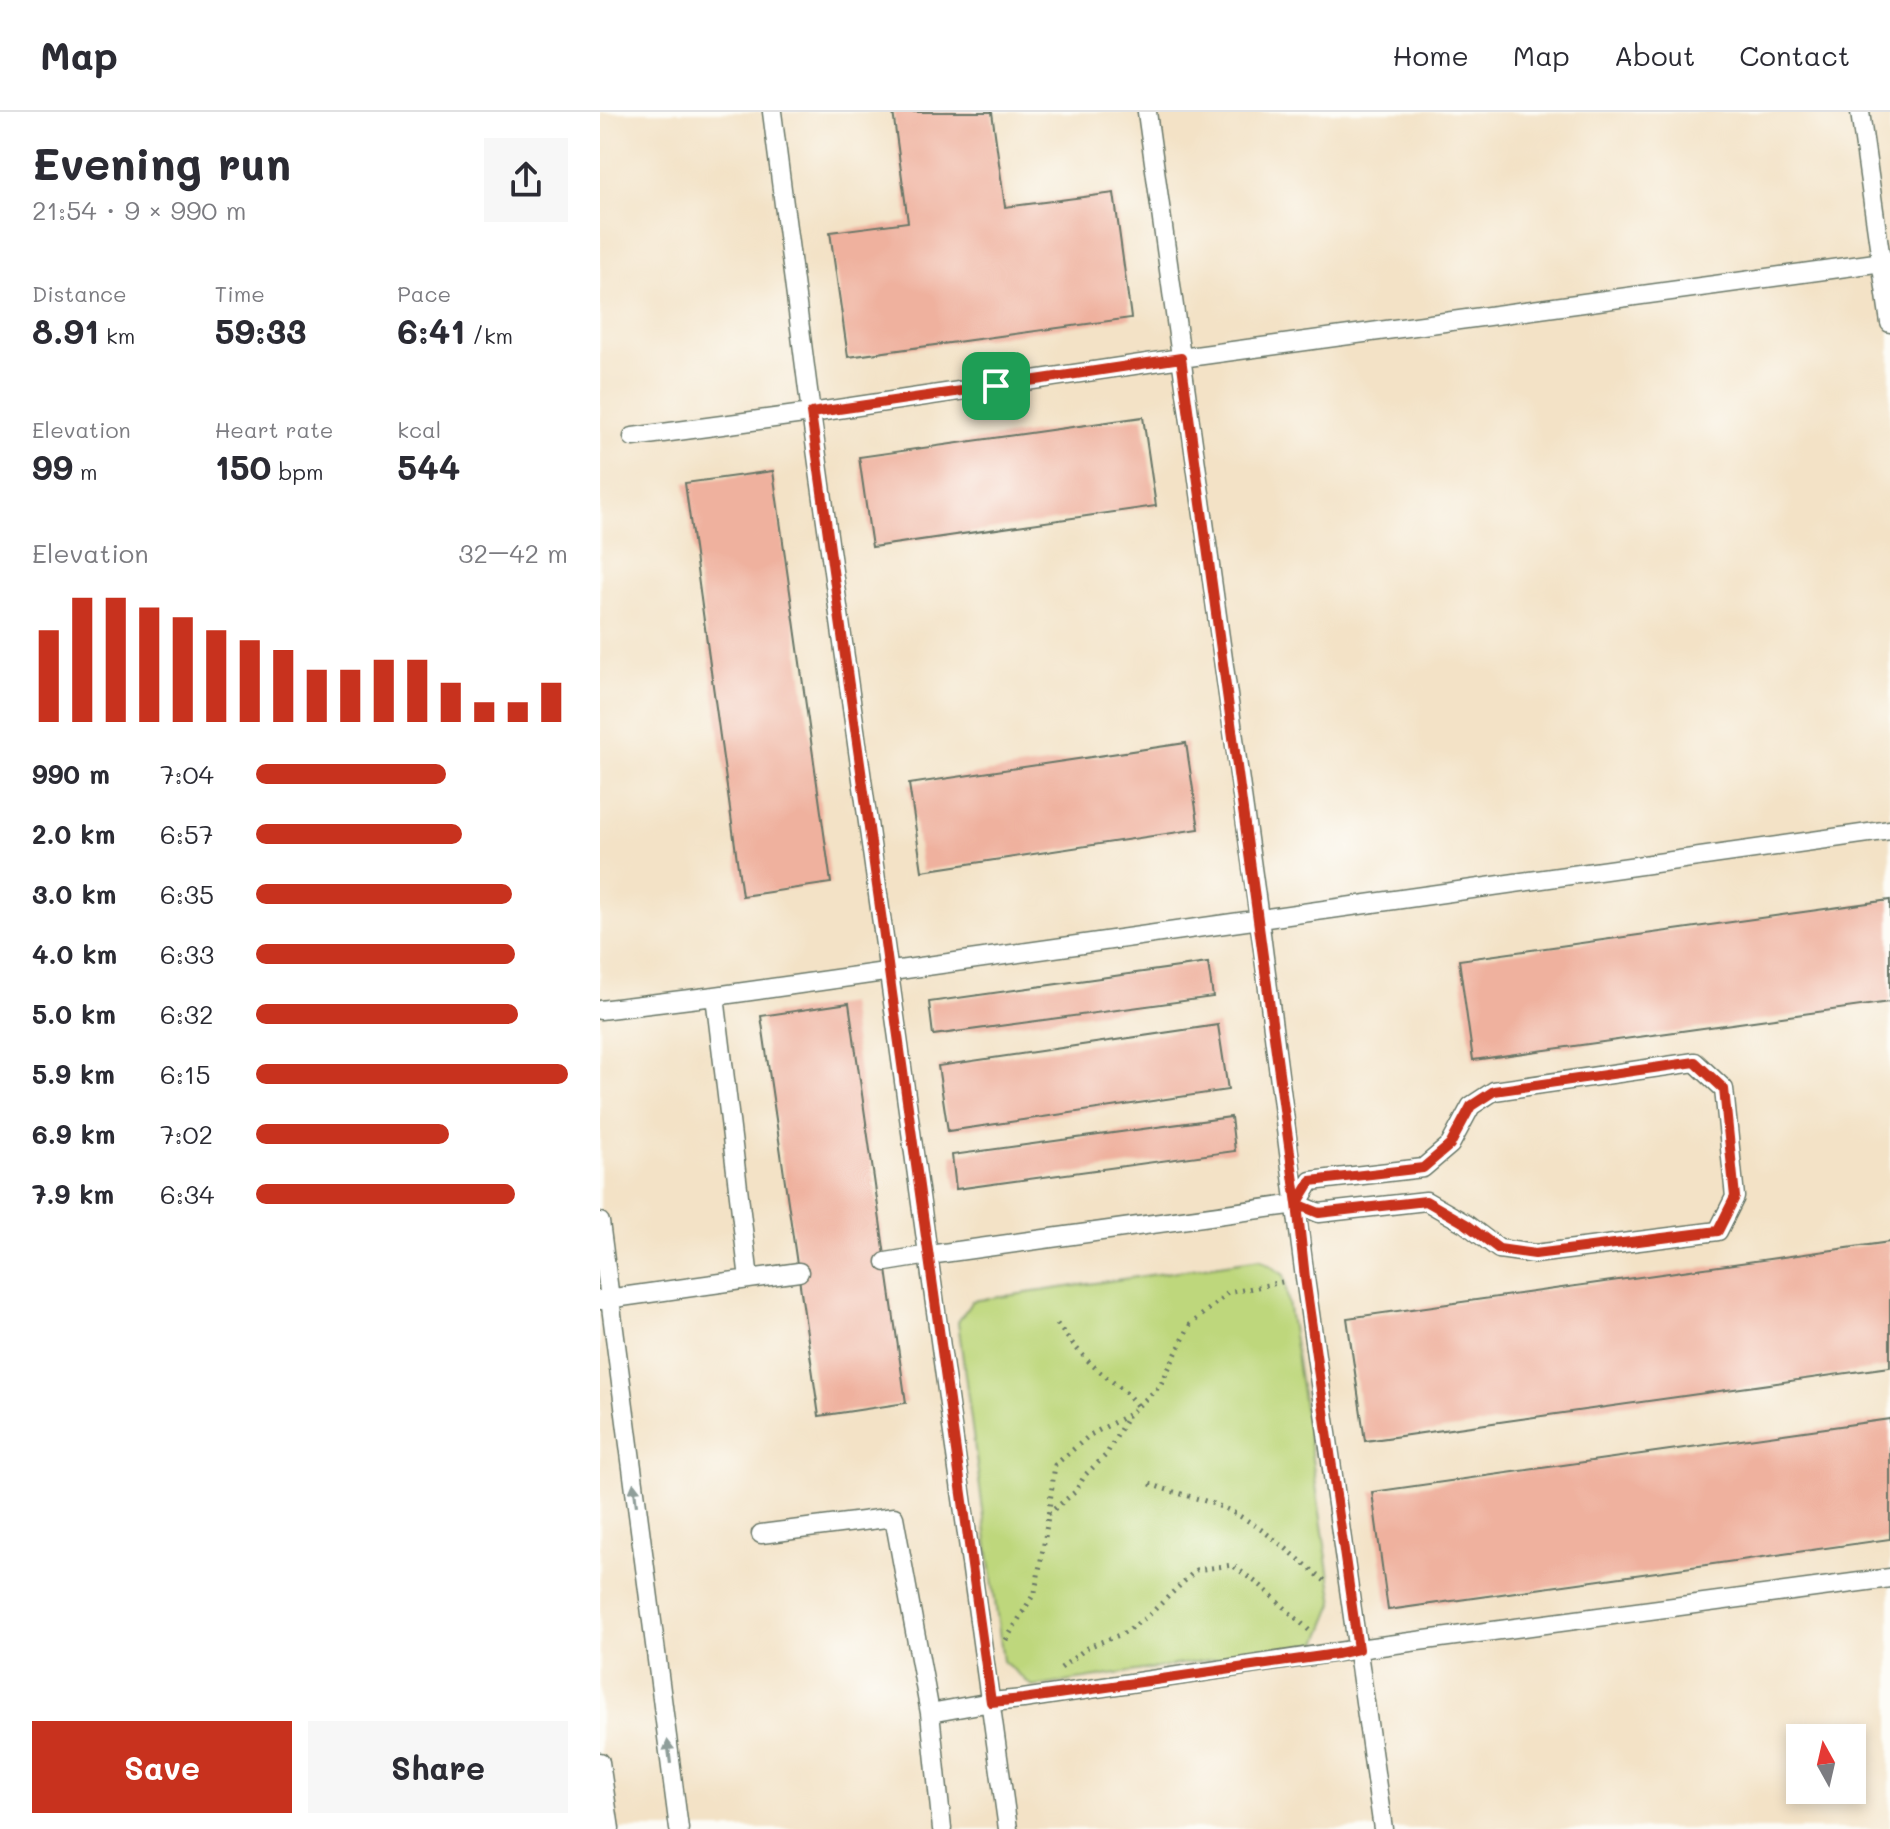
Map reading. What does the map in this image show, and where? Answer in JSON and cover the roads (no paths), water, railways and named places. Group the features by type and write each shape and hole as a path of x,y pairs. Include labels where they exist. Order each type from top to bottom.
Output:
{"lane":[{"path":"772,112 1008,1829"},
{"path":"1147,112 1383,1829"},
{"path":"1860,112 1886,261 1890,323"},
{"path":"633,437 1886,261"},
{"path":"600,1010 1890,830"},
{"path":"715,996 749,1279"},
{"path":"886,1262 1297,1204 1319,1213 1426,1201 1466,1224 1499,1249 1535,1254 1718,1231 1735,1197 1724,1089 1695,1062 1494,1091 1471,1106 1450,1145 1423,1168 1311,1181 1297,1204"},
{"path":"600,1222 605,1299 679,1829"},
{"path":"605,1299 799,1272"},
{"path":"761,1534 894,1517 930,1713 942,1829"},
{"path":"930,1713 1358,1649 1890,1578"},
{"path":"600,1762 610,1829"}]}
